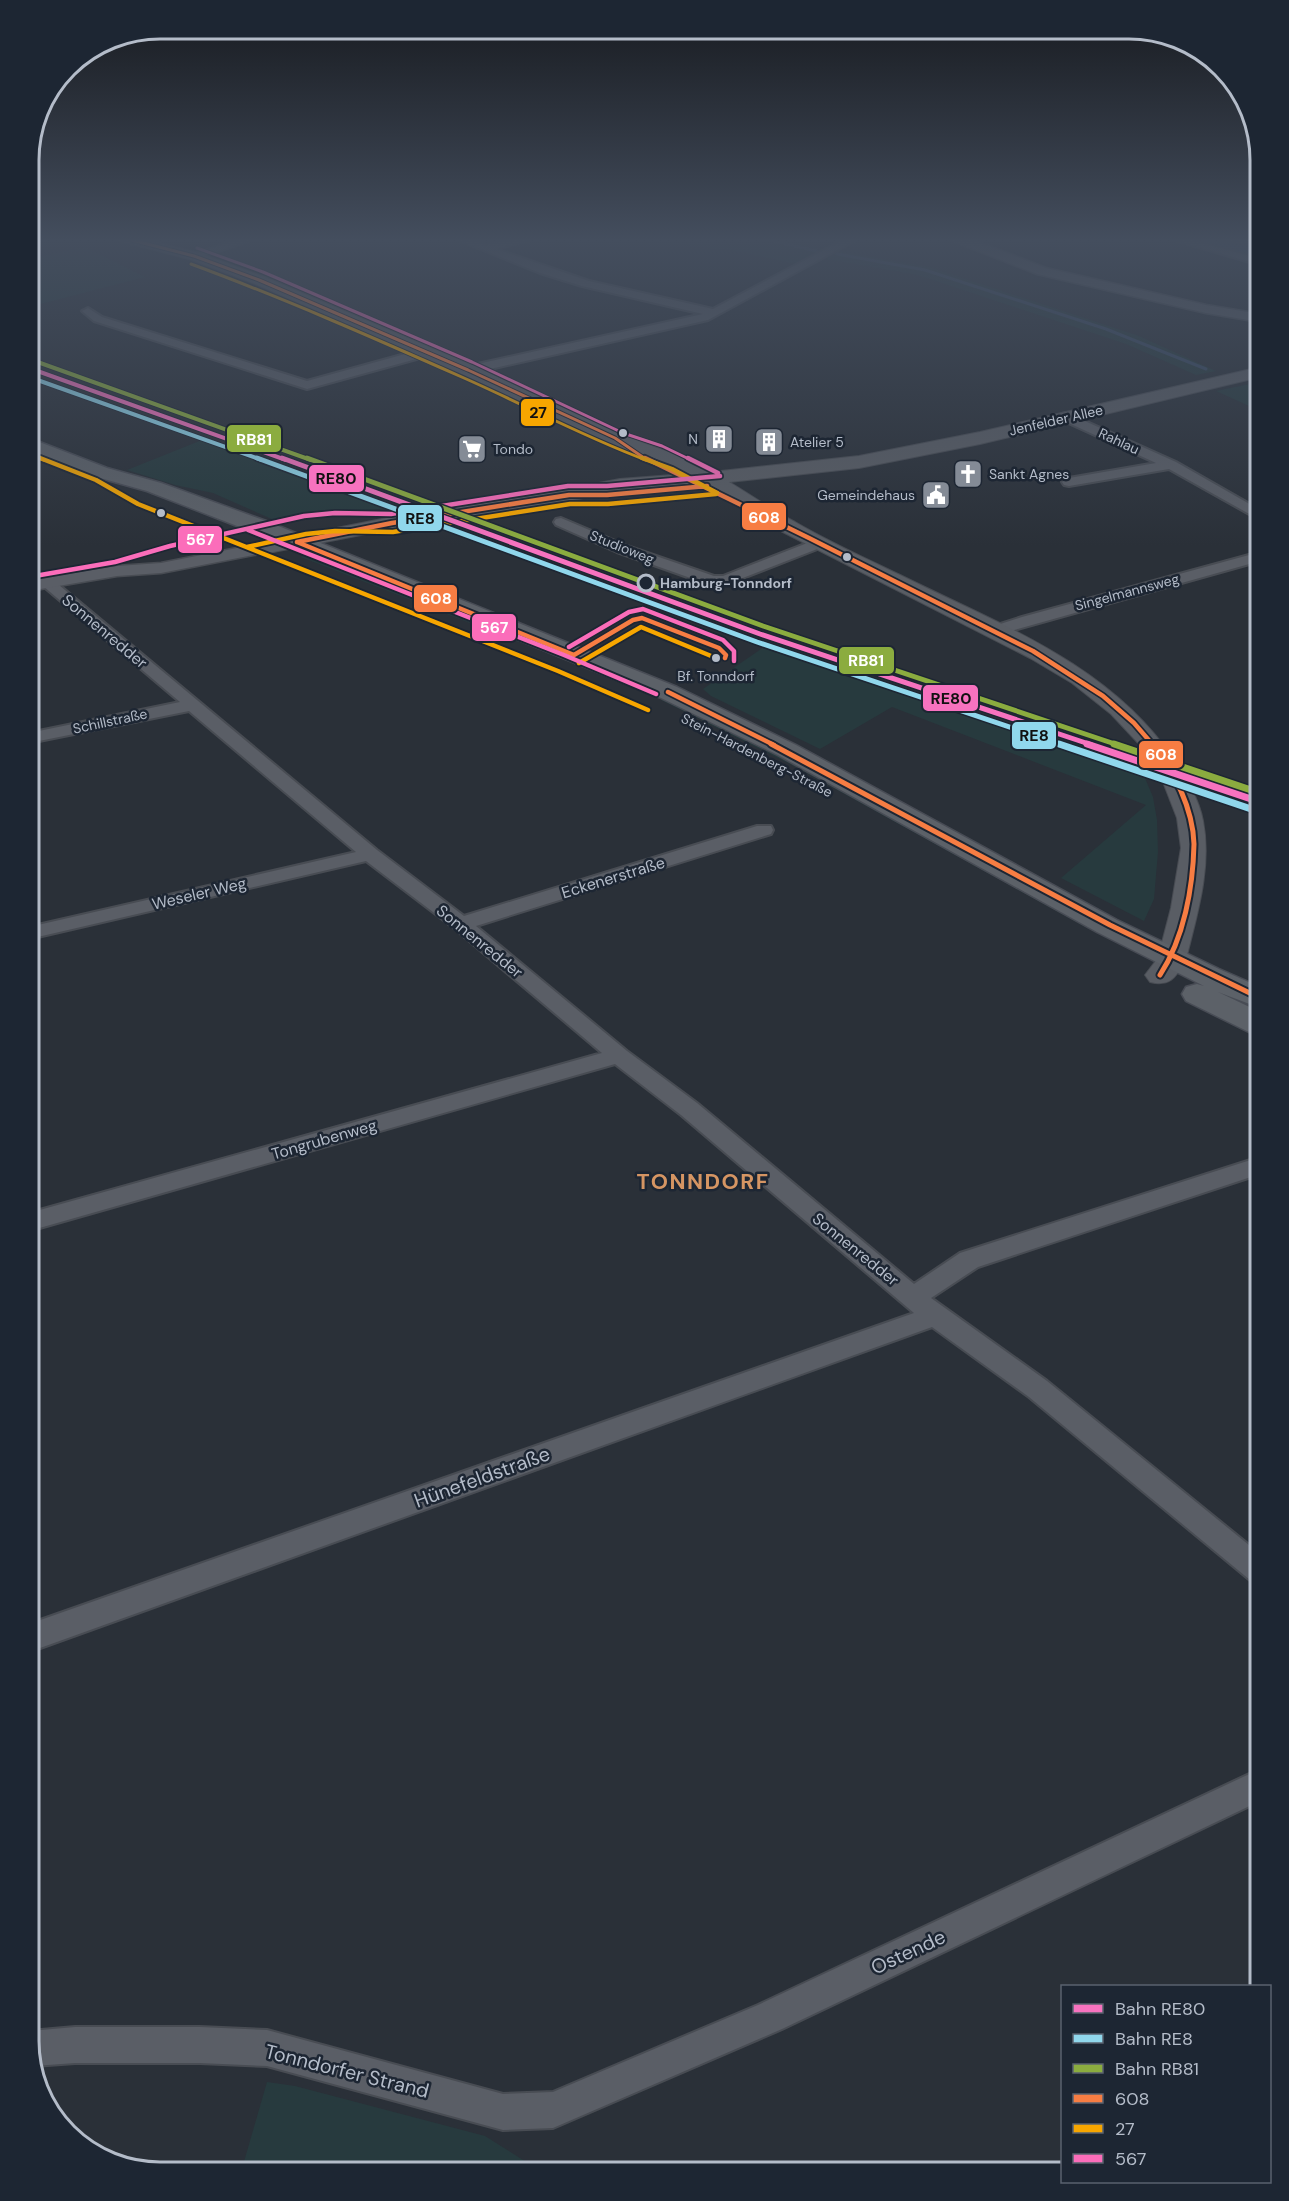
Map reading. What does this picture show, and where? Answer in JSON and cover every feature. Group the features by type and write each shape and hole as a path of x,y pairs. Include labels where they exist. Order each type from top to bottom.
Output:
{"main road":[{"path":"401,341 620,441 628,449 703,482 753,513 788,527 1038,653 1101,693 1142,732 1170,770 1190,818 1194,848 1185,908 1166,967"},
{"name":"Jenfelder Allee","path":"392,523 569,495 607,495 703,482 835,471 859,462 1067,417 1250,372"},
{"name":"Stein-Hardenberg-Straße","path":"39,448 100,472 154,488 262,539 561,663 725,735 1076,931 1166,967 1250,995"},
{"name":"Stein-Hardenberg-Straße","path":"100,472 142,496 262,539 297,542 679,698 787,750 1107,926 1166,967 1250,1018"},
{"path":"262,539 335,522 392,523"},
{"path":"297,542 392,523"}],"street":[{"path":"166,341 307,386 427,352"},
{"path":"468,370 603,341"},
{"name":"Rahlau","path":"1067,417 1171,465 1250,510"},
{"name":"Rahlau","path":"1069,482 1171,465"},
{"name":"Studioweg","path":"561,522 622,549 713,581 723,580 820,543"},
{"path":"39,585 117,571 161,568 262,539"},
{"name":"Singelmannsweg","path":"994,631 1250,559"},
{"name":"Sonnenredder","path":"39,586 192,705 370,854 461,924 619,1056 689,1109 935,1316 1038,1389 1250,1563"},
{"name":"Schillstraße","path":"39,736 192,705"},
{"name":"Eckenerstraße","path":"461,924 764,830"},
{"name":"Weseler Weg","path":"39,931 370,854"},
{"name":"Tongrubenweg","path":"39,1219 619,1056"},
{"name":"Sonnenredder","path":"914,1296 969,1260 1250,1168"},
{"name":"Hünefeldstraße","path":"39,1634 935,1316"},
{"name":"Ostende","path":"553,2110 770,2017 1250,1790"},
{"name":"Tonndorfer Strand","path":"39,2048 75,2045 200,2045 267,2048 503,2112 553,2110"}],"green space":[{"path":"1116,341 1149,341 1216,371 1196,375"},
{"path":"1250,384 1250,406 1216,391"},
{"path":"207,438 389,508 274,520 213,493 175,485 127,470"},
{"path":"305,554 389,589 418,597 519,640 518,642 301,557"},
{"path":"770,643 1142,771 1153,797 1157,820 1158,852 1154,899 1144,921 1061,878 1146,805 892,707 820,749 711,696 703,689"},
{"path":"668,698 715,719 1094,927 1091,930 790,764 661,700"},
{"path":"267,2082 295,2086 485,2136 526,2162 244,2162"}],"waterway":[{"name":"Rahlau","path":"1135,341 1206,369"}],"rail line":[{"name":"RB81","path":"39,362 763,626 1250,790"},
{"name":"RE80","path":"39,372 760,634 1250,799"},
{"name":"RE8","path":"39,381 757,642 1250,809"}],"transit line":[{"name":"27","path":"378,341 616,449 672,469 717,493"},
{"name":"608","path":"400,341 615,438 632,451 661,467 739,506 788,527 1033,651 1069,672 1103,696 1134,723 1161,754 1181,790 1193,831 1193,858 1183,920 1172,954 1160,975"},
{"name":"567","path":"423,341 623,433 662,446 718,473"},
{"name":"27","path":"39,458 96,480 138,504 558,671 648,710"},
{"name":"567","path":"39,575 115,562 170,546 304,516 335,513 391,514 568,486 607,486 720,476"},
{"name":"608","path":"297,542 392,523 569,495 607,495 707,486"},
{"name":"27","path":"247,547 306,534 335,531 393,532 570,504 608,504 716,494"},
{"name":"567","path":"248,530 564,655 656,694"},
{"name":"608","path":"297,542 574,655"},
{"name":"567","path":"569,647 629,612 643,609 723,640 734,651 734,661"},
{"name":"608","path":"574,655 633,620 642,618 719,648 726,655 725,658"},
{"name":"27","path":"579,663 641,627 716,658"},
{"name":"608","path":"668,692 817,768 1036,887 1250,993"}],"place":[{"name":"N","path":"719,439"},
{"name":"Atelier 5","path":"769,442"},
{"name":"Tondo","path":"472,449"},
{"name":"Sankt Agnes","path":"968,474"},
{"name":"Gemeindehaus","path":"936,495"},
{"name":"Hamburg-Tonndorf","path":"646,583"},
{"name":"Bf. Tonndorf","path":"716,658"}],"district":[{"name":"TONNDORF","path":"703,1181"}]}
